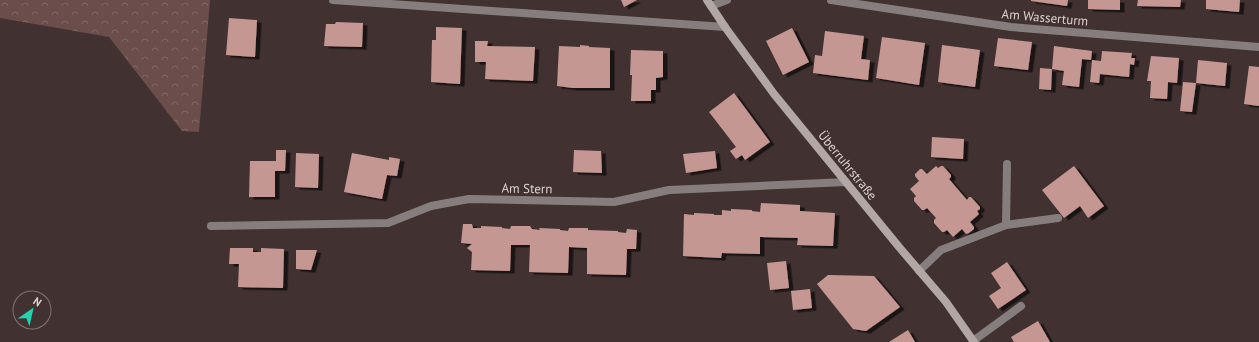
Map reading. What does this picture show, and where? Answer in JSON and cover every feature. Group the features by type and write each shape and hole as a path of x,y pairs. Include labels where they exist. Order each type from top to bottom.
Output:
{"main road":[{"name":"Überruhrstraße","path":"709,3 774,94 918,271 946,302 974,341"}],"street":[{"path":"333,0 725,27"},
{"path":"709,3 727,0"},
{"name":"Am Wasserturm","path":"831,0 1011,27 1259,47"},
{"path":"1006,226 1007,164"},
{"name":"Am Stern","path":"211,226 388,223 432,206 469,199 614,202 669,190 846,182"},
{"path":"918,271 941,250 1006,226 1058,218"},
{"path":"974,341 1021,306"}],"green space":[{"path":"0,0 210,0 199,132 182,131 109,37 0,18"}],"building":[{"path":"621,0 637,0 624,7"},
{"path":"1031,0 1068,0 1067,6"},
{"path":"1088,0 1120,0 1120,10 1088,9"},
{"path":"1138,0 1181,0 1180,7 1137,6"},
{"path":"1206,0 1240,0 1239,12 1206,9"},
{"path":"229,18 257,20 255,57 226,55"},
{"path":"336,22 363,23 362,47 324,46 326,24 335,24"},
{"path":"436,27 462,28 460,84 431,82 432,40 436,40"},
{"path":"792,28 809,62 783,75 766,41"},
{"path":"825,31 864,36 861,59 870,60 868,80 813,73 815,55 822,56"},
{"path":"882,37 925,43 919,85 876,78"},
{"path":"998,38 1032,42 1028,70 994,66"},
{"path":"475,41 488,41 487,46 535,47 533,81 485,79 486,62 475,62"},
{"path":"580,45 610,48 610,88 573,88 557,86 559,46 580,47"},
{"path":"942,45 980,50 975,87 938,82"},
{"path":"1054,46 1092,51 1091,60 1082,59 1079,87 1062,85 1064,71 1052,69"},
{"path":"631,50 663,51 663,77 656,78 656,90 651,90 651,101 631,101"},
{"path":"1102,51 1132,53 1131,58 1135,58 1134,65 1130,64 1129,77 1100,74 1099,83 1090,82 1092,60 1101,61"},
{"path":"1151,56 1179,58 1177,83 1168,82 1167,99 1150,98 1151,81 1147,81"},
{"path":"1198,60 1227,63 1225,86 1196,83"},
{"path":"1249,66 1259,67 1259,106 1244,104"},
{"path":"1040,68 1052,69 1051,90 1039,89"},
{"path":"1183,82 1196,83 1192,112 1180,111"},
{"path":"734,93 770,142 745,160 742,155 736,159 730,151 736,147 709,112"},
{"path":"932,137 964,139 963,159 931,157"},
{"path":"276,150 286,150 285,171 275,171 275,197 249,197 250,161 276,161"},
{"path":"574,150 601,151 602,173 573,172"},
{"path":"715,151 717,168 686,173 683,154"},
{"path":"296,153 319,154 318,188 295,187"},
{"path":"352,153 389,160 389,157 400,159 397,176 387,175 382,199 344,192"},
{"path":"936,166 938,168 943,166 951,175 949,179 967,200 971,197 980,207 977,211 979,214 970,222 974,229 969,233 966,234 962,229 953,237 947,230 942,232 934,223 936,218 927,208 922,210 914,201 916,196 910,189 919,181 915,174 922,169 927,174"},
{"path":"1074,166 1104,206 1088,218 1080,206 1064,218 1042,190"},
{"path":"761,203 800,205 800,211 835,213 833,246 797,245 798,238 760,237 760,254 722,253 721,258 683,256 684,214 694,215 694,213 722,215 722,210 731,211 731,209 760,212"},
{"path":"463,224 472,224 473,228 481,228 481,226 510,229 511,226 530,226 532,229 540,230 539,228 568,231 569,228 588,228 588,230 618,231 626,233 627,229 637,230 636,249 627,249 626,275 587,274 587,248 569,247 568,273 529,272 530,245 511,245 510,271 471,270 472,252 467,248 472,244 461,243"},
{"path":"230,248 253,248 253,252 261,252 261,248 284,249 283,288 238,287 239,264 229,264"},
{"path":"296,250 317,250 311,270 296,269"},
{"path":"786,261 789,288 770,290 767,263"},
{"path":"1007,262 1026,290 998,309 989,296 1001,288 991,273"},
{"path":"828,275 874,276 900,307 866,331 853,329 817,284"},
{"path":"810,289 812,308 793,310 791,291"},
{"path":"1038,321 1050,342 1014,342 1011,337"},
{"path":"908,330 915,342 889,342"}]}
